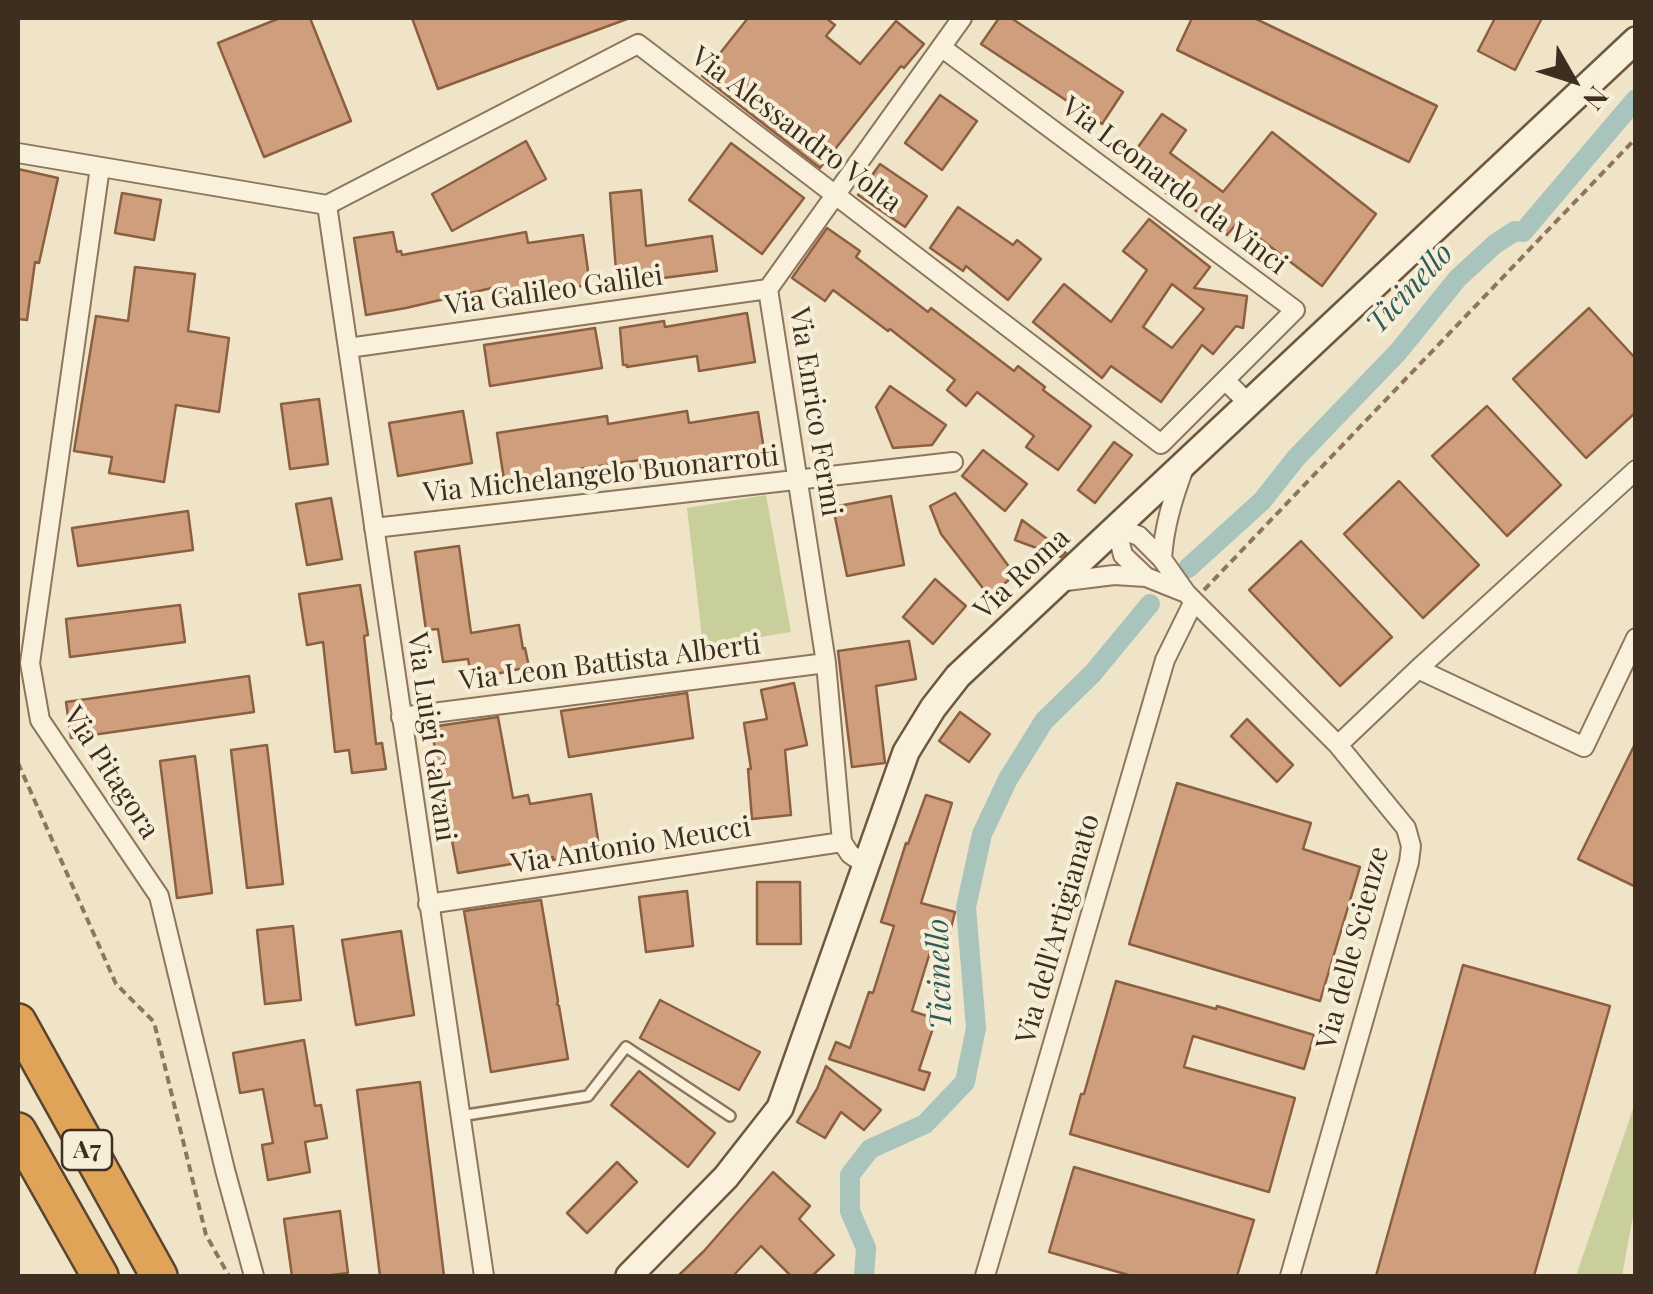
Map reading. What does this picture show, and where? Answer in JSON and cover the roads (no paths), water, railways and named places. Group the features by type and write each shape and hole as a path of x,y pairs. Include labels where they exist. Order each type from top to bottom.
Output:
{"highway":[{"name":"A7","path":"18,1022 160,1276"},
{"name":"A7","path":"18,1131 100,1276"}],"street":[{"name":"Via Enrico Fermi","path":"842,842 826,663 768,289 962,18"},
{"name":"Via Roma","path":"628,1276 726,1177 780,1108 906,752 932,708 958,676 1636,40"},
{"name":"Via Alessandro Volta","path":"327,205 638,44 1161,444 1225,380"},
{"name":"Via Leonardo da Vinci","path":"941,47 1295,310 1225,380"},
{"path":"18,152 327,205"},
{"name":"Via Pitagora","path":"100,166 30,664 40,720 160,896 254,1276"},
{"name":"Via Luigi Galvani","path":"327,205 484,1276"},
{"name":"Via Galileo Galilei","path":"348,348 768,289"},
{"path":"1225,380 1248,402"},
{"path":"1162,559 1169,509 1187,460"},
{"name":"Via Michelangelo Buonarroti","path":"374,528 953,462"},
{"path":"1338,746 1636,470"},
{"path":"1116,527 1123,555 1146,577"},
{"name":"Via delle Scienze","path":"1116,527 1140,536 1190,597 1338,746 1406,828 1412,846 1290,1276"},
{"name":"Via delle Scienze","path":"1057,582 1114,575 1146,577 1190,597"},
{"name":"Via dell'Artigianato","path":"986,1276 1165,660 1190,597"},
{"path":"1418,668 1584,746 1636,638"},
{"name":"Via Leon Battista Alberti","path":"401,717 826,663"},
{"path":"842,842 850,854 865,864"},
{"name":"Via Antonio Meucci","path":"428,904 842,842"}],"lane":[{"path":"460,1116 588,1096 626,1047 730,1116"}],"waterway":[{"name":"Ticinello","path":"1188,568 1262,501 1296,458 1398,352 1458,278 1495,244 1515,231 1523,232 1636,99"},
{"name":"Ticinello","path":"864,1276 866,1248 850,1211 850,1175 870,1149 925,1124 965,1082 976,1028 966,907 982,834 1008,779 1044,721 1093,673 1150,604"}]}
